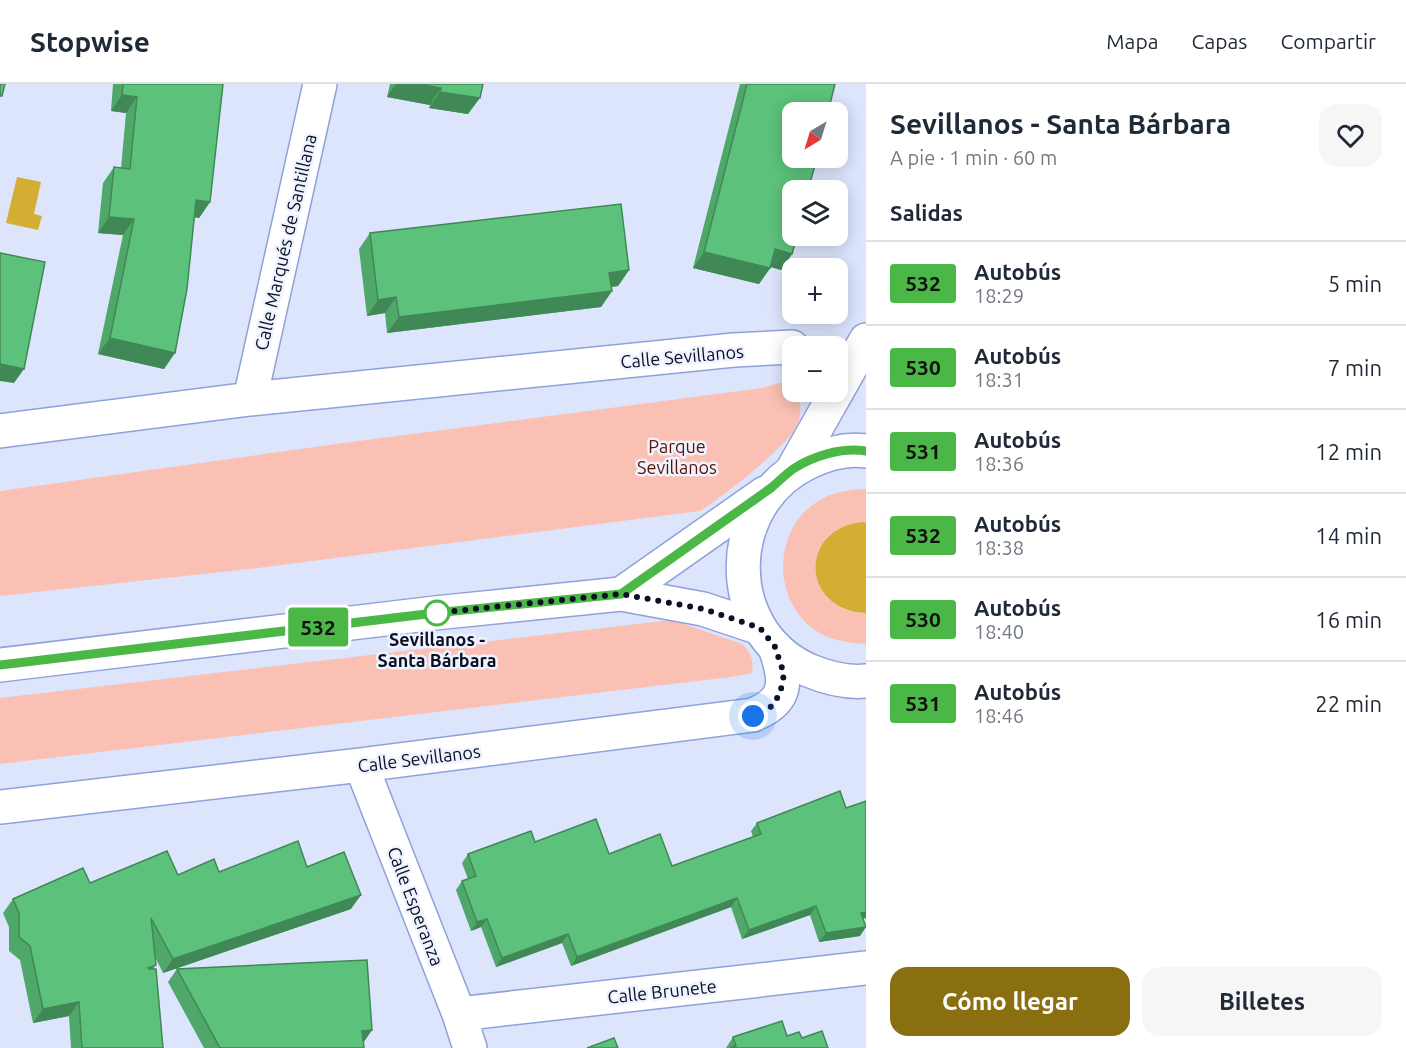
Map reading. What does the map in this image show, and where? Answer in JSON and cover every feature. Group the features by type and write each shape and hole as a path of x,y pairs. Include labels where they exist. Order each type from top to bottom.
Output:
{"street":[{"name":"Calle Marqués de Santillana","path":"250,399 320,84"},
{"name":"Calle Sevillanos","path":"0,431 250,399 734,350 782,348"},
{"name":"Calle Sevillanos","path":"0,807 753,716 769,709 780,694 784,674 745,593 742,556 751,520 782,479 852,355"},
{"path":"621,594 782,479 824,455 866,451"},
{"path":"0,664 435,613 621,594 704,609 767,638 798,666 826,678 862,682"},
{"name":"Calle Esperanza","path":"361,765 459,1014 470,1048"},
{"name":"Calle Brunete","path":"459,1014 866,968"}],"green space":[{"name":"Parque Sevillanos","path":"782,384 782,402 800,402 801,411 795,429 766,460 700,511 258,568 0,596 0,491"},
{"path":"866,489 866,523 862,522 826,597 844,609 866,613 866,644 862,644 826,636 815,630 800,616 790,600 783,562 786,543 794,526 806,511 833,494"},
{"path":"672,620 742,644 751,657 752,673 0,764 0,698"}],"shaded area":[{"path":"17,177 41,182 34,214 42,216 38,230 6,223"},
{"path":"866,523 866,613 845,609 829,599 819,585 816,570 818,554 826,539 841,528"}],"building":[{"path":"0,84 5,84 2,96 0,96"},
{"path":"123,84 223,84 210,202 196,200 187,289 175,353 110,338 134,219 109,217 114,167 130,169 137,97 122,95"},
{"path":"417,84 483,84 480,98 440,92 441,88"},
{"path":"747,84 835,84 830,102 782,102 782,168 814,168 811,180 782,180 782,246 794,246 792,254 775,249 770,268 704,252"},
{"path":"621,204 629,270 609,273 612,291 399,317 396,297 378,300 370,233"},
{"path":"0,253 45,262 24,369 0,364"},
{"path":"840,791 846,808 866,801 866,912 861,913 866,927 826,933 816,906 749,930 737,898 577,957 568,934 502,958 487,919 477,922 462,881 476,876 468,854 531,831 535,842 596,819 609,854 660,834 672,866 761,834 757,823"},
{"path":"298,841 307,867 344,852 361,895 173,959 151,918 156,965 148,968 156,969 163,1048 82,1048 79,1002 43,1009 30,946 19,937 19,913 13,899 83,868 90,883 167,851 178,875 214,859 219,872"},
{"path":"367,960 372,1030 362,1031 364,1048 220,1048 177,969"},
{"path":"782,1021 787,1036 799,1032 802,1038 822,1031 828,1048 730,1048 736,1046 733,1037"},
{"path":"614,1038 618,1048 587,1048"}],"bus line":[{"name":"532","path":"0,665 435,613 621,594 771,488 793,469 824,455 866,451"}],"place":[{"name":"Sevillanos - Santa Bárbara","path":"437,613"}],"route":[{"path":"437,613 435,613 621,594 704,609 760,628 775,647 784,674 780,694 769,709 753,716"}]}
